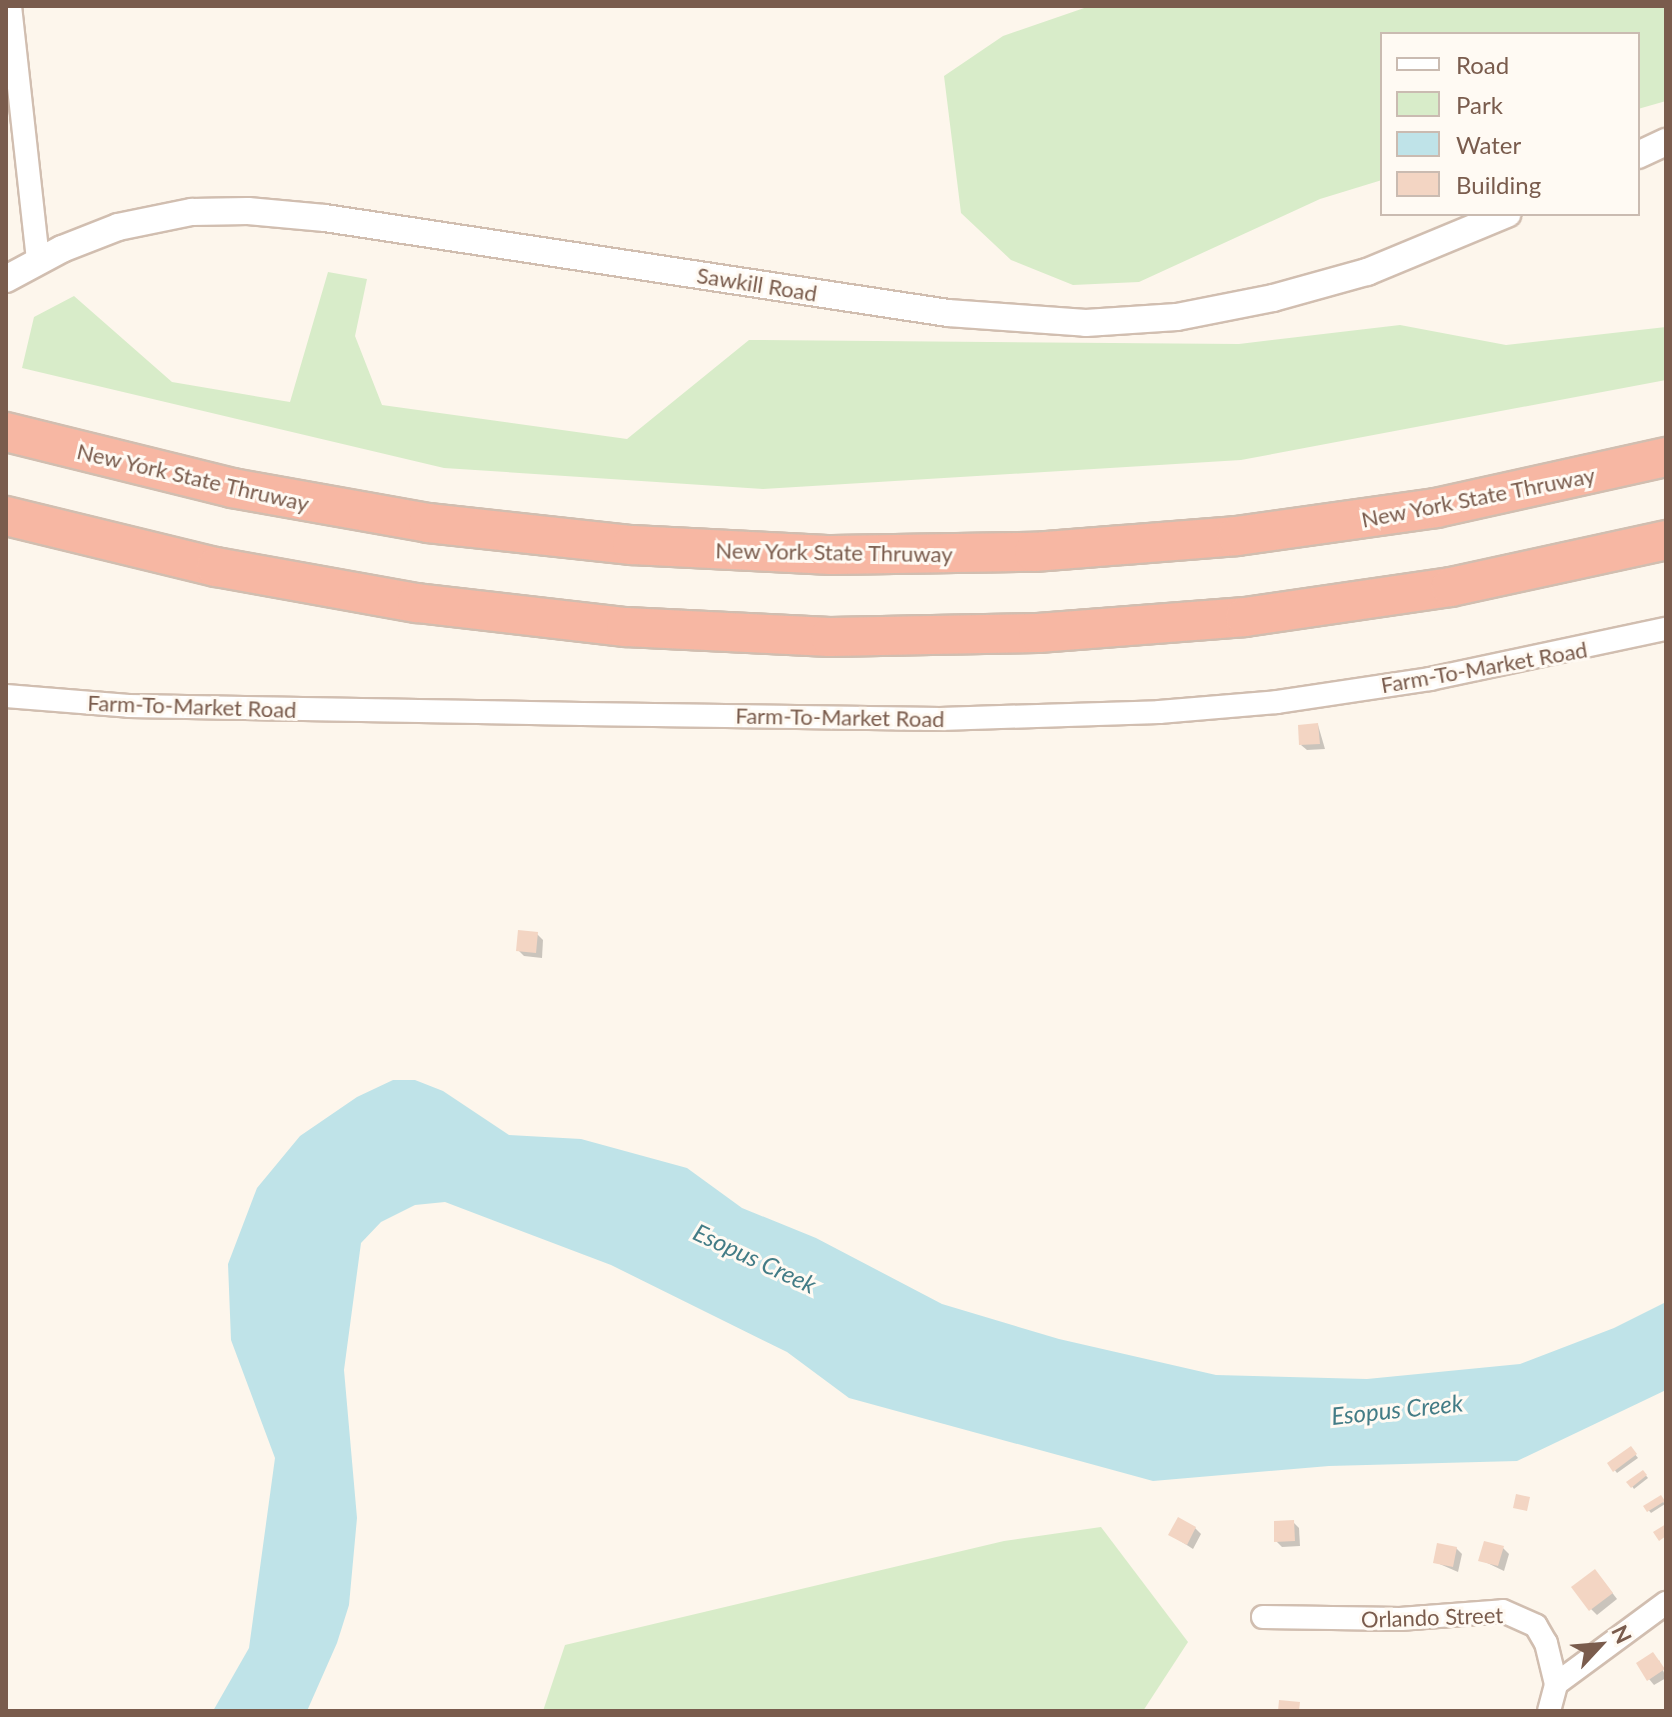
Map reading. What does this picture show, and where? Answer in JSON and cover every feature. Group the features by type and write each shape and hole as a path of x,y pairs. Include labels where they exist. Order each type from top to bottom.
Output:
{"highway":[{"name":"New York State Thruway","path":"6,432 232,488 428,523 632,545 819,555 1034,552 1237,536 1436,508 1666,457"},
{"path":"6,516 216,567 417,603 626,627 830,637 1038,633 1245,617 1451,587 1666,540"}],"street":[{"path":"10,19 38,260"},
{"path":"1640,154 1666,142"},
{"name":"Sawkill Road","path":"6,279 38,260 142,221 192,212 259,211 948,313 1086,323 1177,317 1273,298 1367,272 1502,216"},
{"name":"Farm-To-Market Road","path":"6,696 129,706 940,719 1159,712 1277,702 1430,679 1666,629"},
{"path":"1549,1711 1556,1684 1666,1603"},
{"name":"Orlando Street","path":"1263,1617 1400,1619 1503,1611 1536,1626 1546,1643 1556,1684"}],"green space":[{"path":"1090,6 1666,6 1666,101 1640,108 1640,32 1380,32 1380,181 1320,199 1139,282 1073,285 1011,260 961,213 944,76 1003,36"},
{"path":"328,272 367,279 355,336 382,405 627,439 749,340 1239,344 1400,325 1506,345 1666,327 1666,380 1241,460 763,489 444,468 22,368 34,317 74,296 172,382 290,402"},
{"path":"1101,1527 1188,1642 1143,1711 543,1711 565,1645 1004,1541"}],"water":[{"name":"Esopus Creek","path":"393,1080 415,1080 443,1091 509,1135 581,1139 687,1168 742,1208 816,1238 942,1304 1059,1339 1216,1375 1367,1379 1520,1364 1614,1328 1666,1302 1666,1390 1517,1461 1329,1466 1153,1481 849,1398 787,1352 611,1265 445,1202 415,1205 381,1222 361,1243 344,1370 357,1518 349,1605 337,1643 307,1711 213,1711 249,1648 275,1458 231,1340 228,1264 257,1188 300,1136 357,1097"}],"building":[{"path":"1318,723 1320,744 1299,745 1298,725"},
{"path":"518,930 538,932 536,953 516,951"},
{"path":"1631,1446 1637,1454 1613,1472 1607,1463"},
{"path":"1643,1470 1647,1475 1631,1488 1626,1482"},
{"path":"1516,1494 1530,1497 1527,1511 1513,1508"},
{"path":"1661,1495 1665,1501 1647,1512 1643,1506"},
{"path":"1178,1517 1196,1527 1187,1545 1168,1535"},
{"path":"1294,1520 1295,1541 1274,1542 1274,1521"},
{"path":"1666,1524 1666,1536 1659,1541 1653,1532"},
{"path":"1484,1541 1504,1546 1498,1566 1478,1561"},
{"path":"1437,1543 1457,1547 1453,1567 1433,1563"},
{"path":"1595,1569 1613,1593 1589,1611 1571,1587"},
{"path":"1653,1652 1665,1669 1647,1681 1636,1663"},
{"path":"1279,1700 1300,1702 1299,1711 1278,1711"}]}
